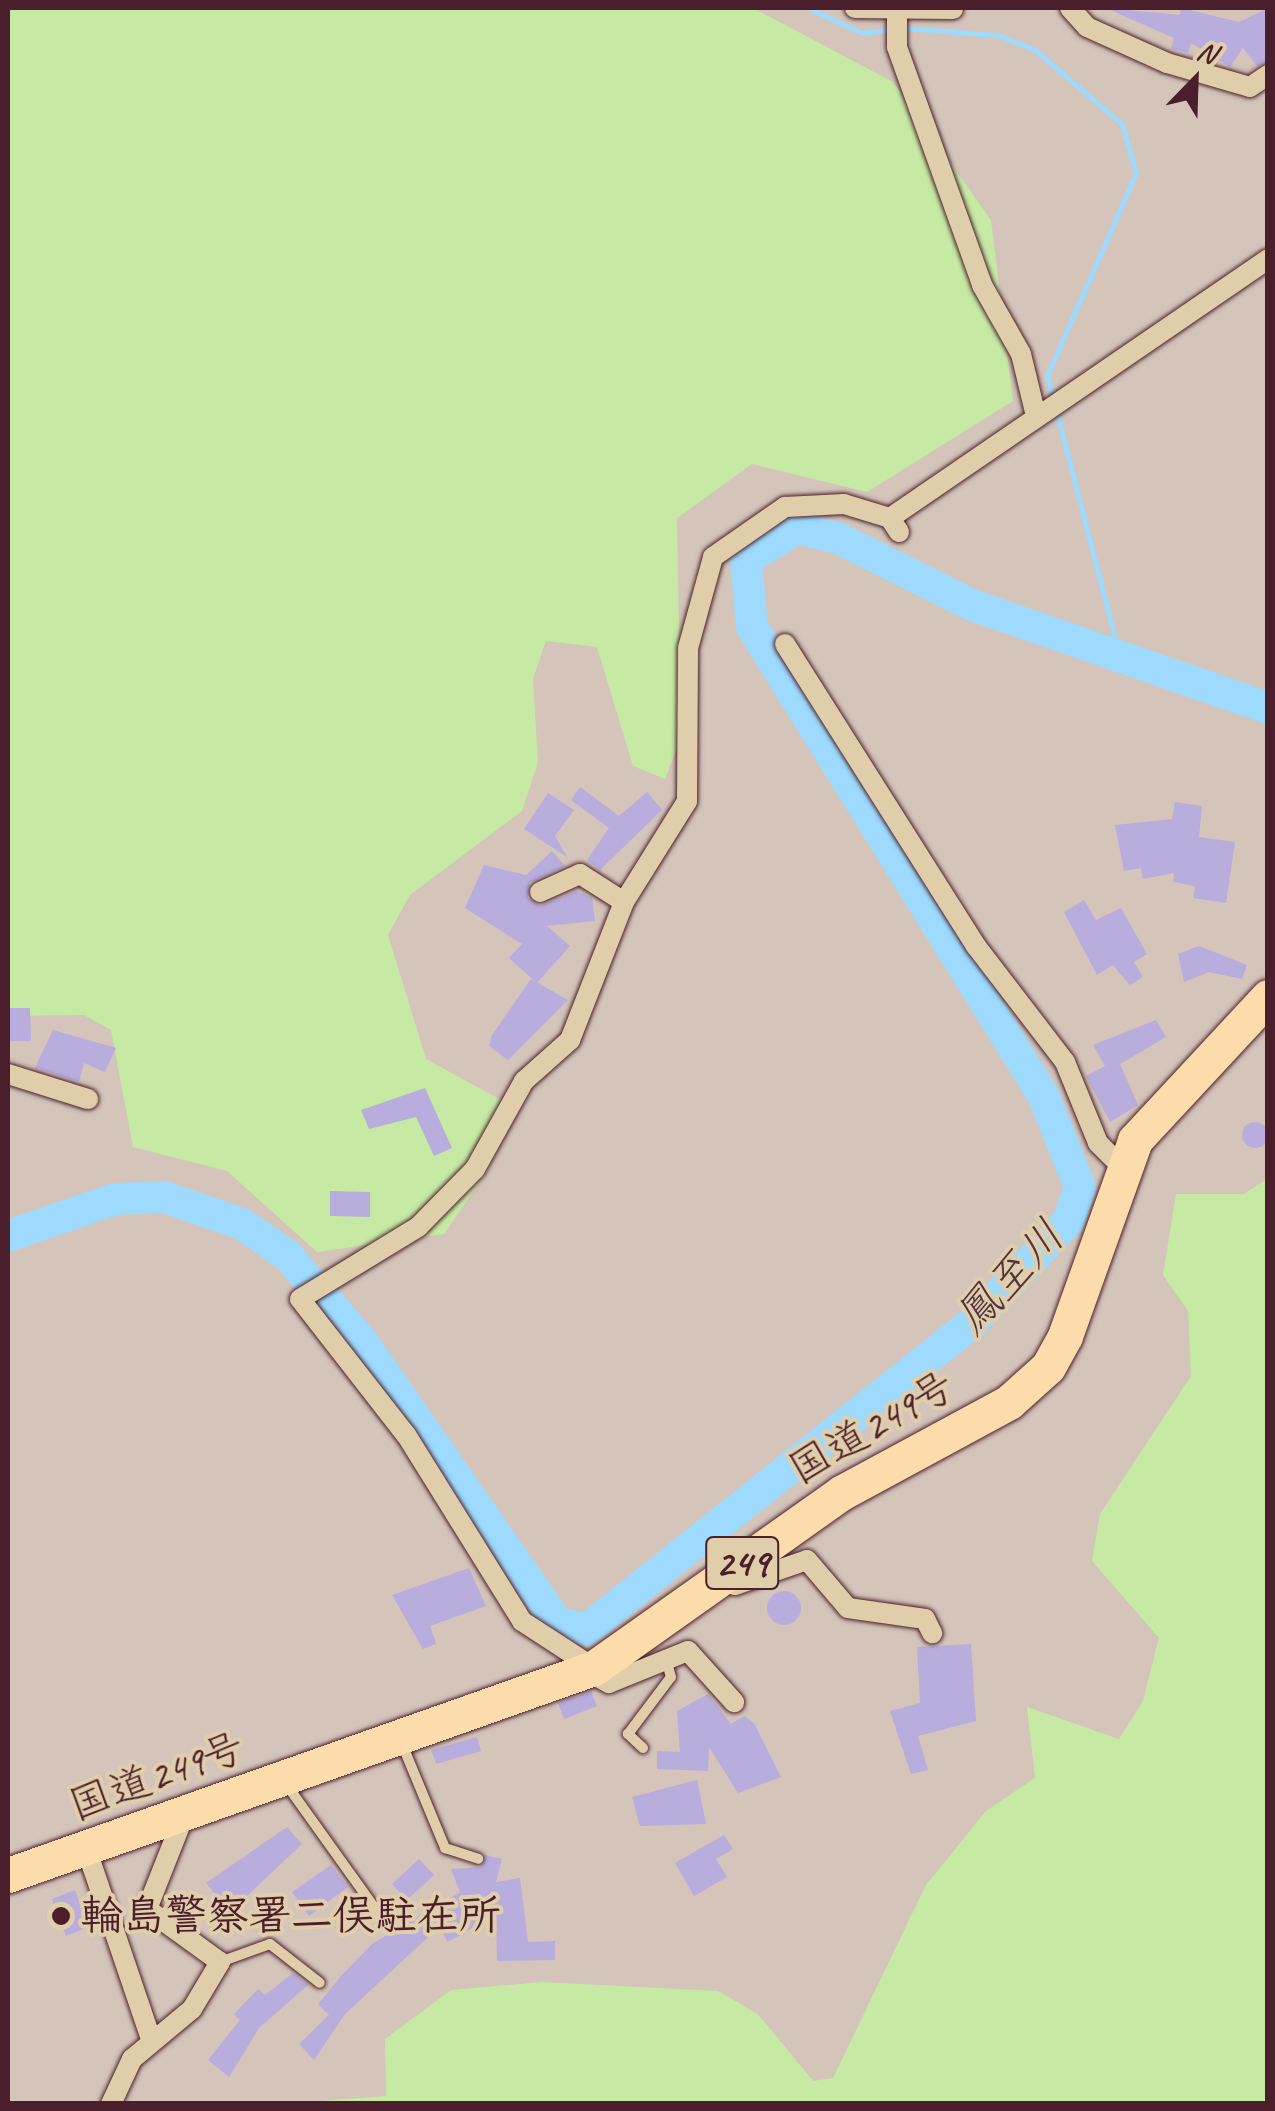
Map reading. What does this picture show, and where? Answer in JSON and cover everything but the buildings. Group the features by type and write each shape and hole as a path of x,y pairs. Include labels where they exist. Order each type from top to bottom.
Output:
{"highway":[{"name":"国道249号","path":"8,1875 591,1670 841,1493 1009,1402 1048,1367 1122,1166 1268,997"}],"street":[{"path":"855,8 897,13 953,10"},
{"path":"1070,8 1087,26 1167,63 1250,87 1268,75"},
{"path":"897,13 897,41 982,285 1021,354 1039,409"},
{"path":"734,1702 700,1656 655,1658 608,1683 522,1621 500,1592 406,1435 306,1312 307,1294 418,1227 475,1169 524,1081 570,1040 624,902 687,801 688,648 714,557 785,507 844,504 895,525 1039,409 1268,260"},
{"path":"785,644 976,946 1065,1062 1098,1143 1122,1166"},
{"path":"540,892 580,874 624,902"},
{"path":"8,1074 88,1099"},
{"path":"727,1573 735,1584 807,1560 848,1608 925,1618 932,1634"},
{"path":"111,2104 151,2039 192,2009 220,1962 147,1910 184,1813"},
{"path":"87,1850 151,2039"}],"lane":[{"path":"642,1748 628,1734 634,1720 671,1676 670,1661 655,1658"},
{"path":"400,1738 445,1848 478,1859"},
{"path":"283,1779 379,1914"},
{"path":"220,1962 270,1944 320,1983"}],"green space":[{"path":"8,8 753,8 893,82 991,220 1013,401 867,492 752,464 677,518 681,738 665,779 633,766 597,647 546,641 533,679 538,762 522,811 410,895 388,935 426,1059 503,1101 490,1167 444,1234 317,1252 227,1171 133,1147 111,1030 84,1015 8,1016"},
{"path":"1267,1179 1267,2103 292,2103 386,2096 385,2039 451,1990 542,1982 718,1991 758,2014 813,2081 833,2078 926,1885 986,1811 1035,1778 1027,1707 1119,1739 1143,1701 1159,1638 1092,1561 1100,1514 1191,1376 1188,1311 1163,1275 1176,1194 1244,1194"}],"waterway":[{"path":"808,8 862,33 893,29"},
{"path":"904,28 998,35 1035,50 1122,124 1136,173 1047,376 1053,398"},
{"path":"1057,413 1120,658"},
{"name":"鳳至川","path":"8,1236 115,1199 164,1197 242,1224 287,1255 361,1340 557,1622 586,1630 970,1325 1069,1220 1080,1187 1043,1095 752,627 746,560 797,528 838,538 972,605 1268,708"}],"place":[{"name":"輪島警察署二俣駐在所","path":"61,1916"}]}
